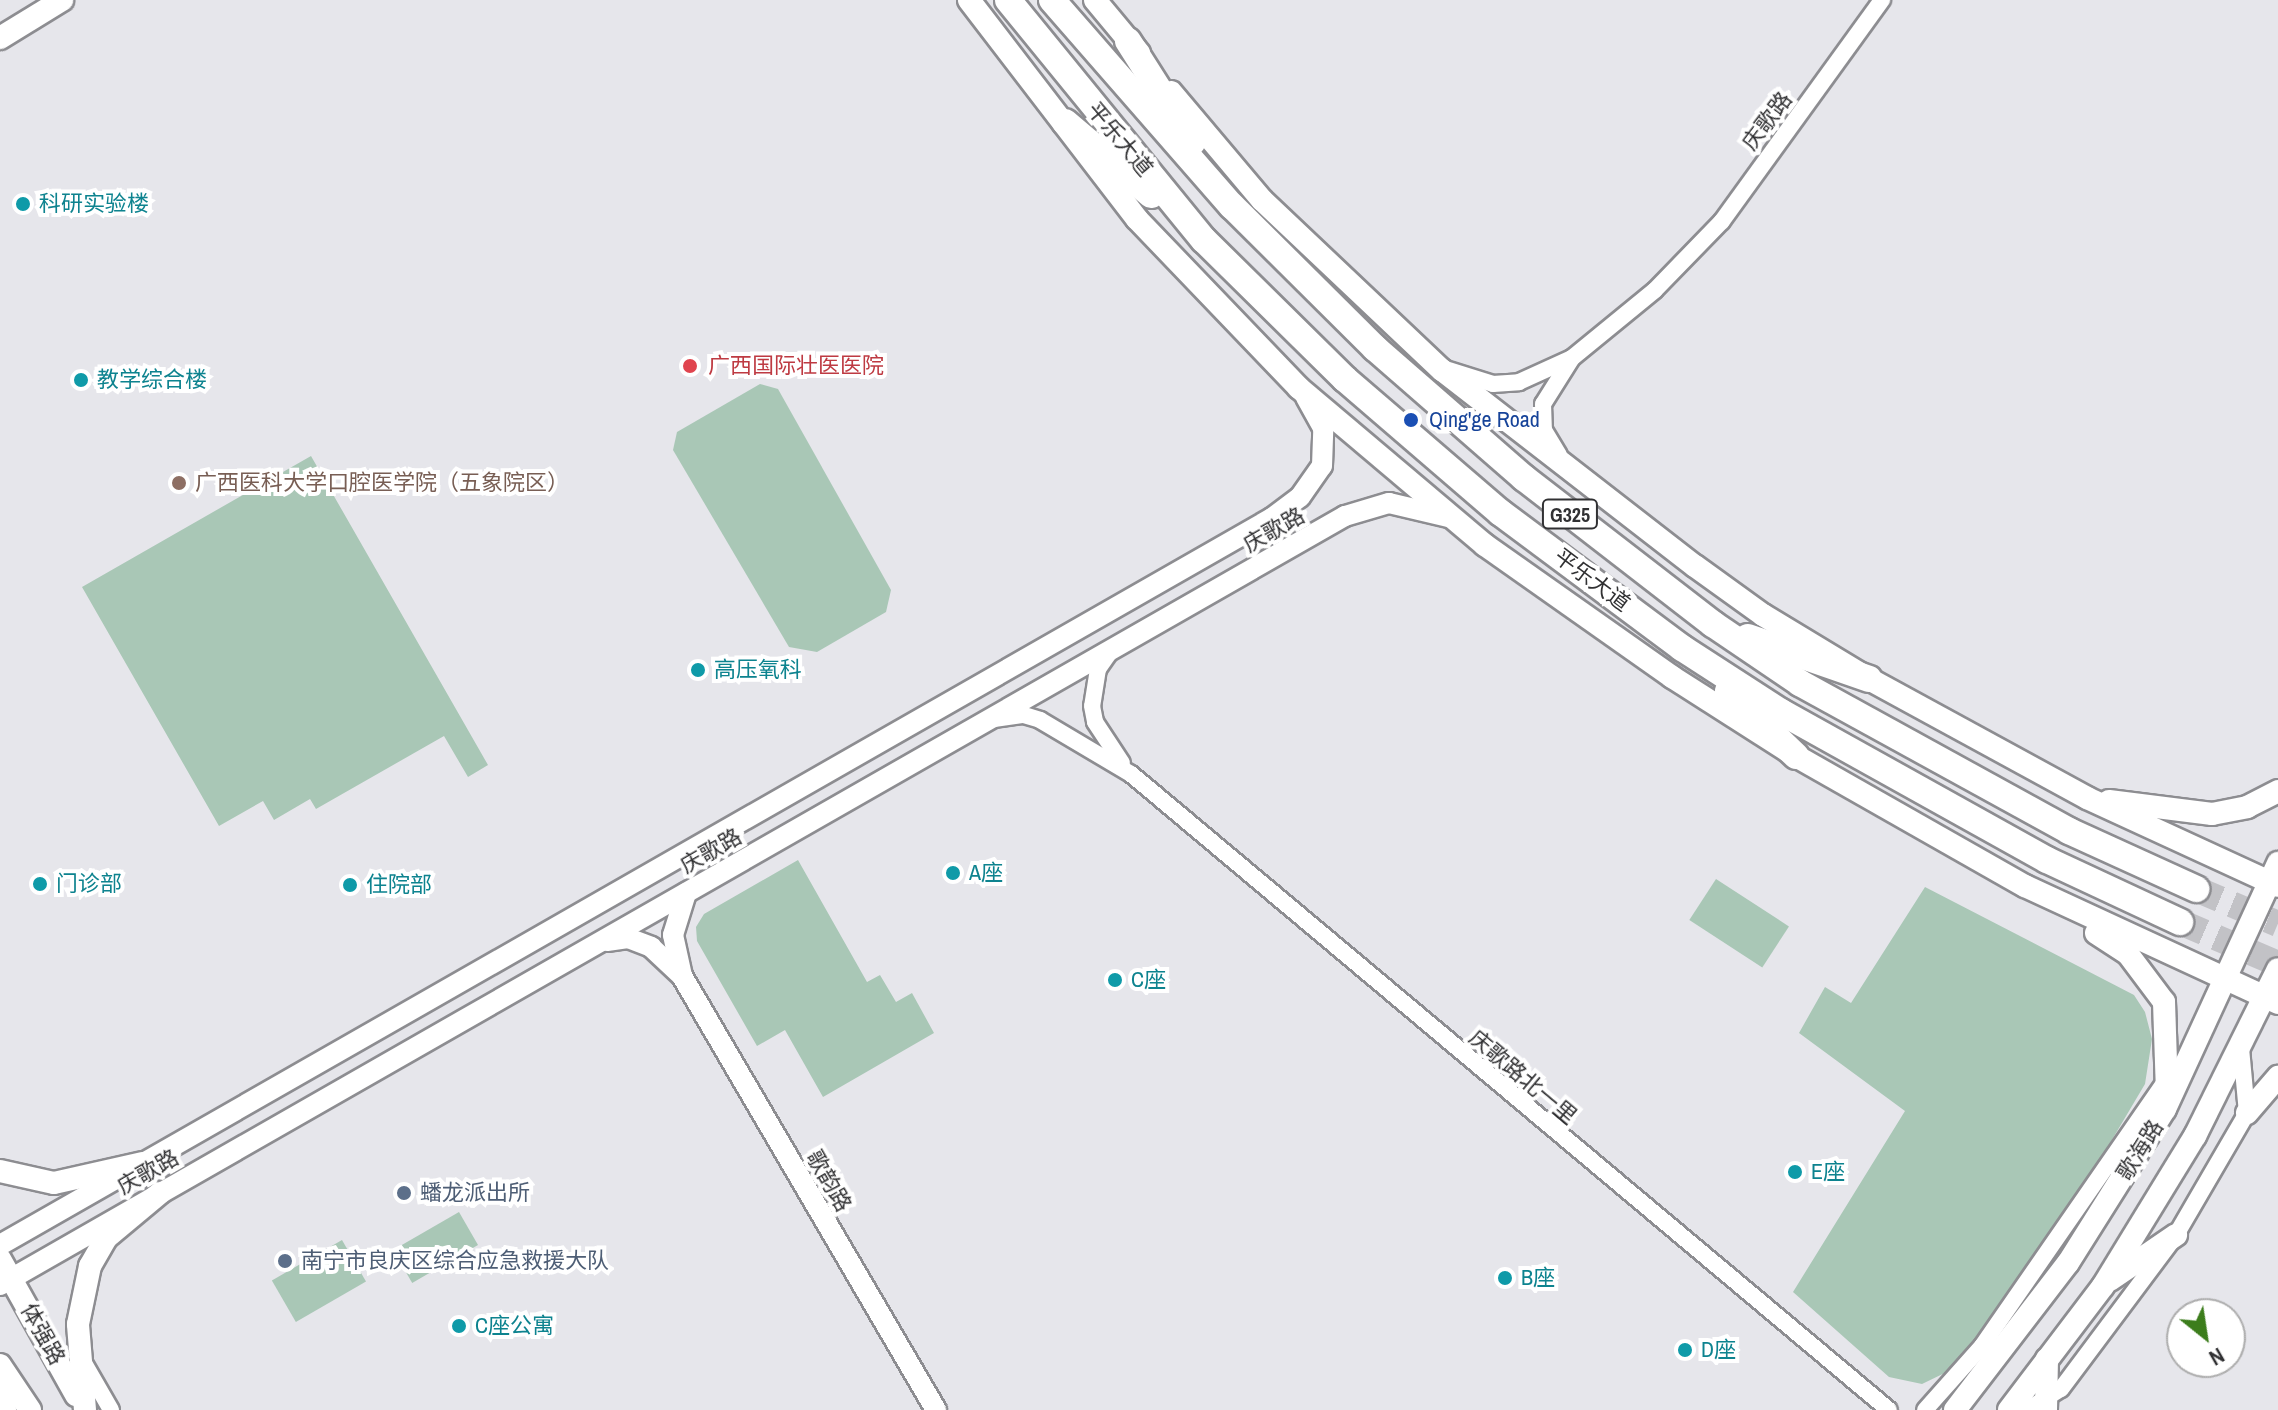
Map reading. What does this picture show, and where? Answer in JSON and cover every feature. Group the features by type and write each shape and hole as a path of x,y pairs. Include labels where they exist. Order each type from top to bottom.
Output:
{"highway":[{"name":"平乐大道","path":"1008,0 1204,240 1345,379 1501,513 1682,648 1781,712 2047,860 2180,922"},
{"name":"平乐大道","path":"1052,0 1232,206 1375,348 1513,468 1713,624 1800,683 2056,824 2196,889"},
{"path":"1128,41 1232,206"},
{"path":"1065,122 1204,240"},
{"path":"1713,624 1869,679"},
{"path":"1682,648 1796,756"}],"main road":[{"path":"0,38 62,0"},
{"path":"969,0 1137,219 1299,388 1456,521 1672,677 1796,756 2025,886 2128,954 2148,976 2164,1002 2168,1076 2165,1109"},
{"path":"1095,0 1262,200 1438,366 1763,615 1869,679 2087,798 2275,877"},
{"path":"2087,798 2212,814 2247,807 2278,791"},
{"name":"歌海路","path":"1955,1410 2068,1263 2165,1109 2275,877"},
{"path":"2025,886 2225,982 2272,1001"},
{"name":"歌海路","path":"2009,1410 2103,1286 2195,1136 2241,1048 2272,1001 2278,969"},
{"path":"2247,1113 2278,1077"},
{"path":"0,1171 54,1183 143,1163"},
{"path":"85,1410 78,1352 81,1292 90,1266 106,1238 160,1193"},
{"path":"2103,1286 2176,1235"},
{"name":"体强路","path":"4,1274 85,1410"},
{"path":"2040,1406 2047,1359"},
{"path":"0,1365 28,1410"},
{"path":"0,1385 28,1410"}],"street":[{"name":"庆歌路","path":"1572,358 1655,290 1722,221 1882,0"},
{"path":"1438,366 1493,384 1519,382 1572,358"},
{"path":"1569,469 1544,430 1543,404 1572,358"},
{"name":"庆歌路","path":"0,1245 1272,518 1300,497 1322,466 1323,428 1299,388"},
{"name":"庆歌路","path":"4,1274 252,1141 1345,516 1389,503 1456,521"},
{"path":"1272,518 1289,549"},
{"name":"庆歌路北一里","path":"1112,650 1098,669 1092,706 1106,742 1131,774"},
{"name":"庆歌路北一里","path":"986,721 1024,715 1040,720 1131,774 1889,1410"},
{"name":"歌韵路","path":"686,893 673,935 682,976 936,1410"},
{"name":"歌韵路","path":"595,945 619,938 640,942 682,976"},
{"path":"1925,1410 1991,1334 2168,1076 2195,1046"},
{"path":"2040,1406 2061,1389 2176,1235 2247,1113 2241,1048"},
{"path":"235,1110 252,1141"},
{"path":"78,1352 111,1410"},
{"path":"0,1385 8,1410"}],"green space":[{"path":"760,384 778,389 891,590 886,612 817,652 789,647 673,450 677,432"},
{"path":"311,456 488,765 468,777 444,736 316,809 310,799 274,820 263,801 219,826 82,587"},
{"path":"798,860 867,982 880,975 896,1002 912,993 934,1033 823,1097 785,1030 757,1046 697,941 696,927 704,914"},
{"path":"1716,879 1789,926 1762,967 1689,920"},
{"path":"1925,887 2134,995 2145,1012 2152,1039 2145,1084 2068,1214 1953,1369 1922,1384 1889,1377 1793,1292 1905,1111 1799,1033 1825,987 1851,1003"},
{"path":"459,1212 478,1245 412,1283 393,1250"},
{"path":"342,1240 366,1282 296,1322 272,1280"}],"tunnel":[{"path":"2196,889 2278,924"},
{"path":"2180,922 2278,964"}],"place":[{"name":"科研实验楼","path":"23,204"},
{"name":"广西国际壮医医院","path":"690,366"},
{"name":"教学综合楼","path":"81,380"},
{"name":"Qing'ge Road","path":"1411,420"},
{"name":"广西医科大学口腔医学院（五象院区）","path":"179,483"},
{"name":"高压氧科","path":"698,670"},
{"name":"A座","path":"953,873"},
{"name":"门诊部","path":"40,884"},
{"name":"住院部","path":"350,885"},
{"name":"C座","path":"1115,980"},
{"name":"E座","path":"1795,1172"},
{"name":"蟠龙派出所","path":"404,1193"},
{"name":"南宁市良庆区综合应急救援大队","path":"285,1261"},
{"name":"B座","path":"1505,1278"},
{"name":"C座公寓","path":"459,1326"},
{"name":"D座","path":"1685,1350"}]}
